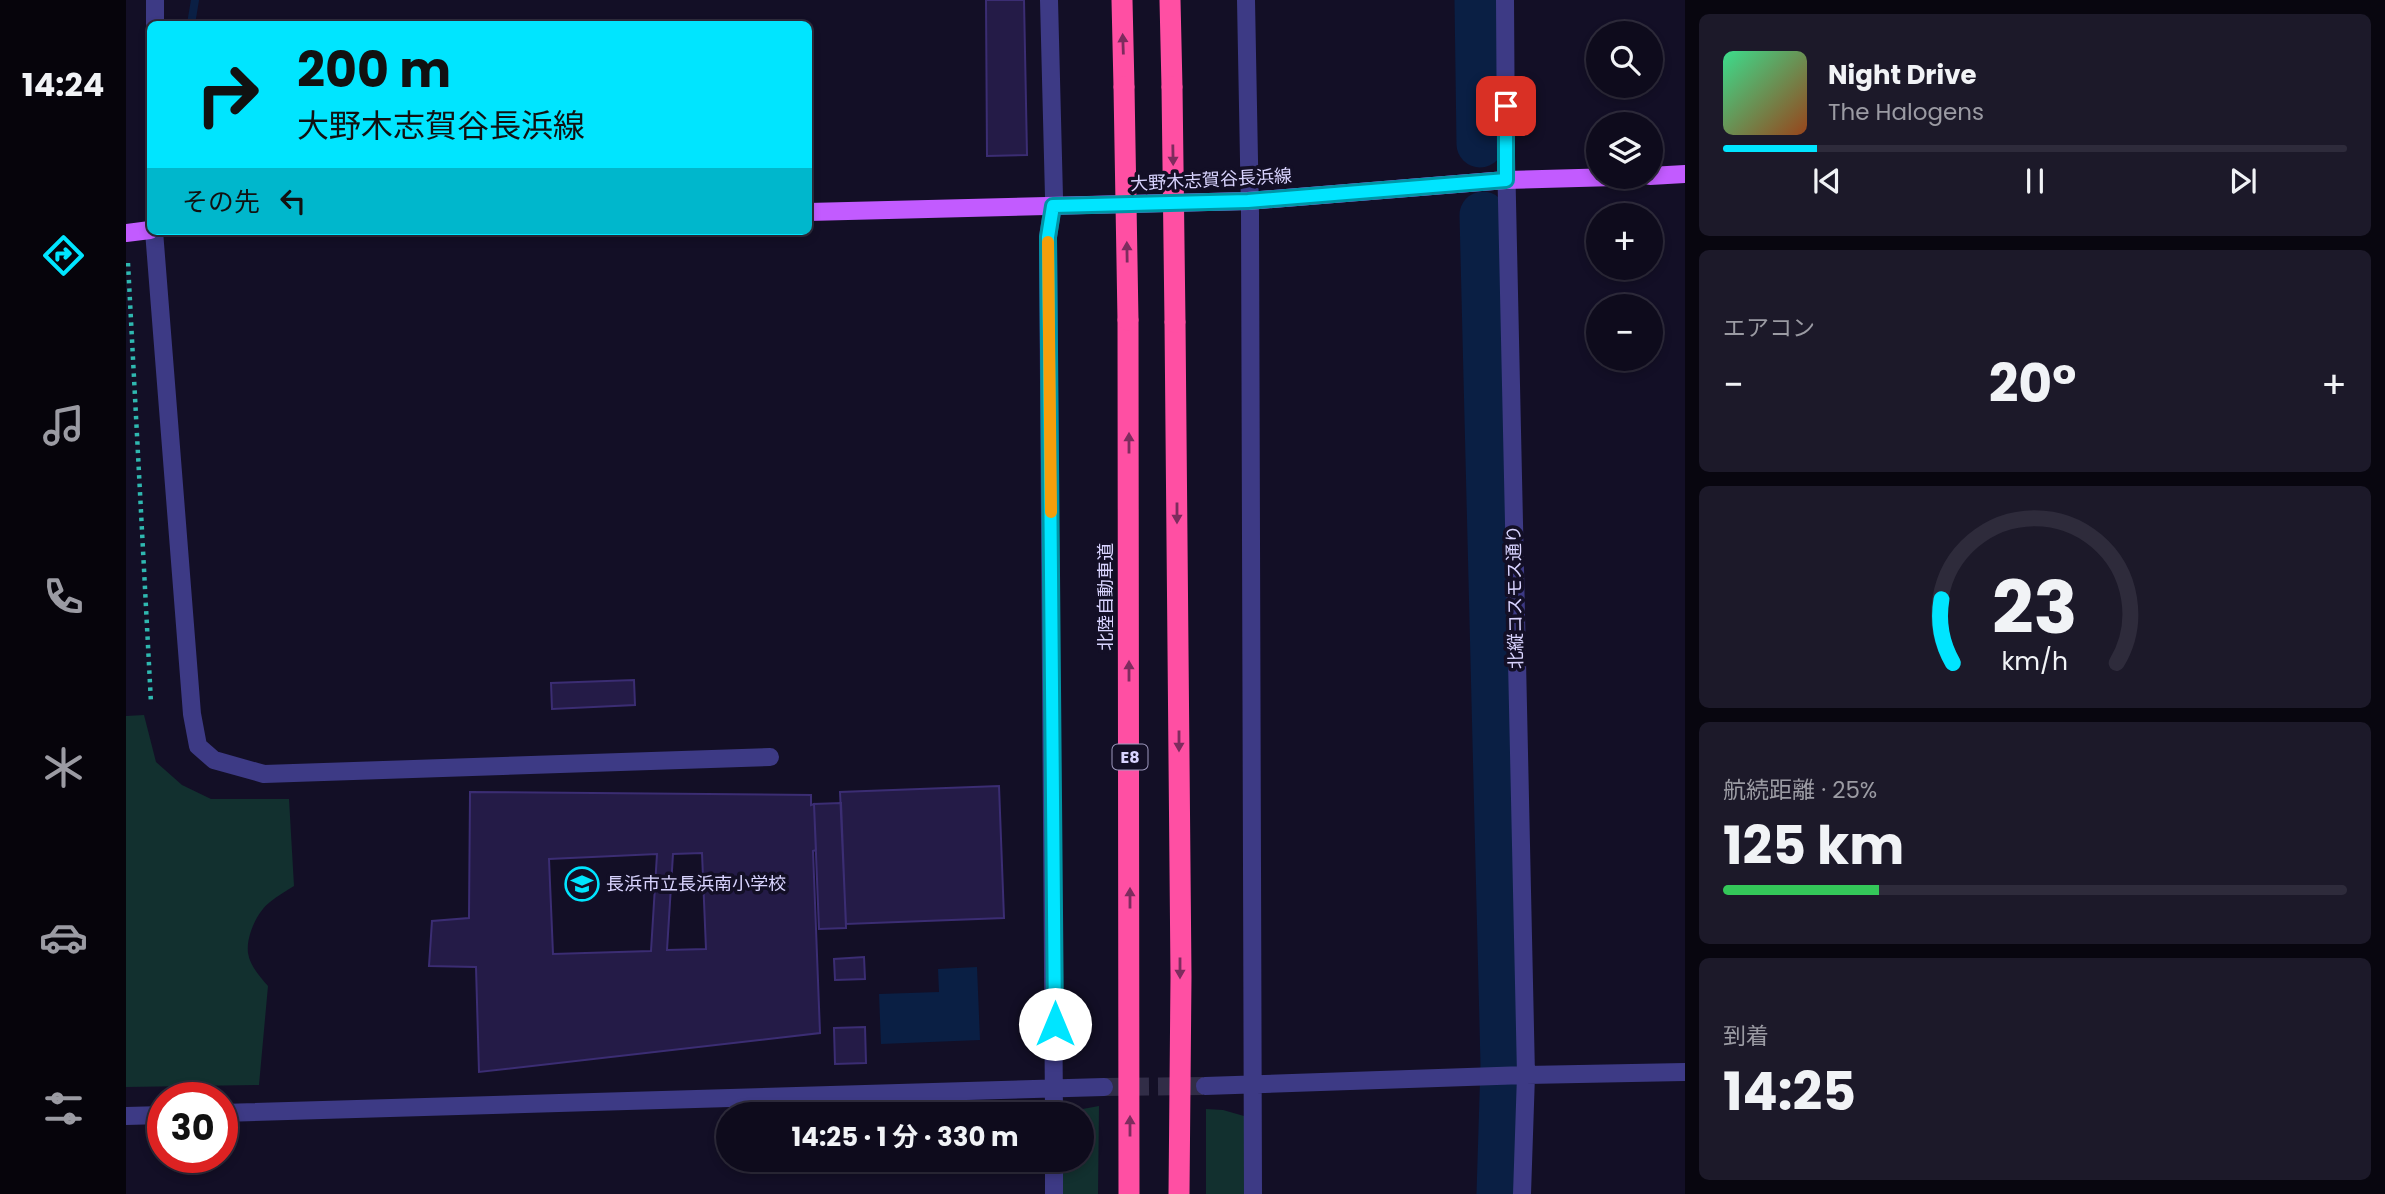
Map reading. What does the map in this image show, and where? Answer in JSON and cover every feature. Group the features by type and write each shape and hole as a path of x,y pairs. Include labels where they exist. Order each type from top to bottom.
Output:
{"highway":[{"name":"北陸自動車道","path":"1122,0 1128,320 1129,1194"},
{"path":"1170,0 1181,977 1179,1194"}],"main road":[{"path":"1663,175 1685,174"},
{"name":"大野木志賀谷長浜線","path":"812,212 1248,201 1506,180 1586,178"},
{"path":"126,233 147,231"}],"street":[{"path":"155,0 155,21"},
{"path":"1049,0 1053,206 1048,251 1054,1102"},
{"path":"1246,0 1253,1194"},
{"name":"北縦コスモス通り","path":"1505,0 1512,1075 1522,1194"},
{"path":"152,235 192,714 198,746 214,760 264,774 770,757"},
{"path":"1205,1086 1685,1072"},
{"path":"238,1113 1104,1087"},
{"path":"126,1116 147,1115"},
{"path":"1054,1172 1054,1194"}],"path":[{"path":"128,263 151,704"}],"green space":[{"path":"144,715 156,762 182,785 211,799 289,799 294,886 265,906 253,925 248,946 251,962 268,986 259,1085 238,1085 238,1082 147,1082 147,1087 126,1087 126,716"},
{"path":"1099,1106 1098,1194 1062,1194 1062,1172 1094,1172 1094,1107"},
{"path":"1206,1109 1244,1116 1244,1194 1206,1194"}],"water":[{"path":"977,967 980,1040 881,1044 879,994 939,992 938,969"}],"building":[{"path":"986,0 1024,0 1027,155 987,156"},
{"path":"634,680 635,705 552,709 551,683"},
{"path":"999,786 1004,918 846,924 840,792"},
{"path":"470,792 811,795 811,805 814,804 816,850 813,851 820,1033 479,1072 476,967 429,966 432,921 469,918","holes":["702,853 706,949 667,950 673,854","657,854 651,951 553,954 549,859"]},
{"path":"841,803 846,928 819,929 814,804"},
{"path":"864,957 865,979 835,980 834,959"},
{"path":"865,1027 866,1063 835,1064 834,1028"}],"waterway":[{"path":"192,21 195,0"},
{"path":"1478,0 1480,144"},
{"path":"1483,215 1504,1065 1500,1194"}],"tunnel":[{"path":"1104,1087 1205,1086"}],"slow traffic":[{"path":"1048,242 1051,512"}],"place":[{"name":"長浜市立長浜南小学校","path":"582,884"}],"route":[{"path":"1055,1024 1048,237 1053,206 1248,201 1506,180 1506,106"}]}
